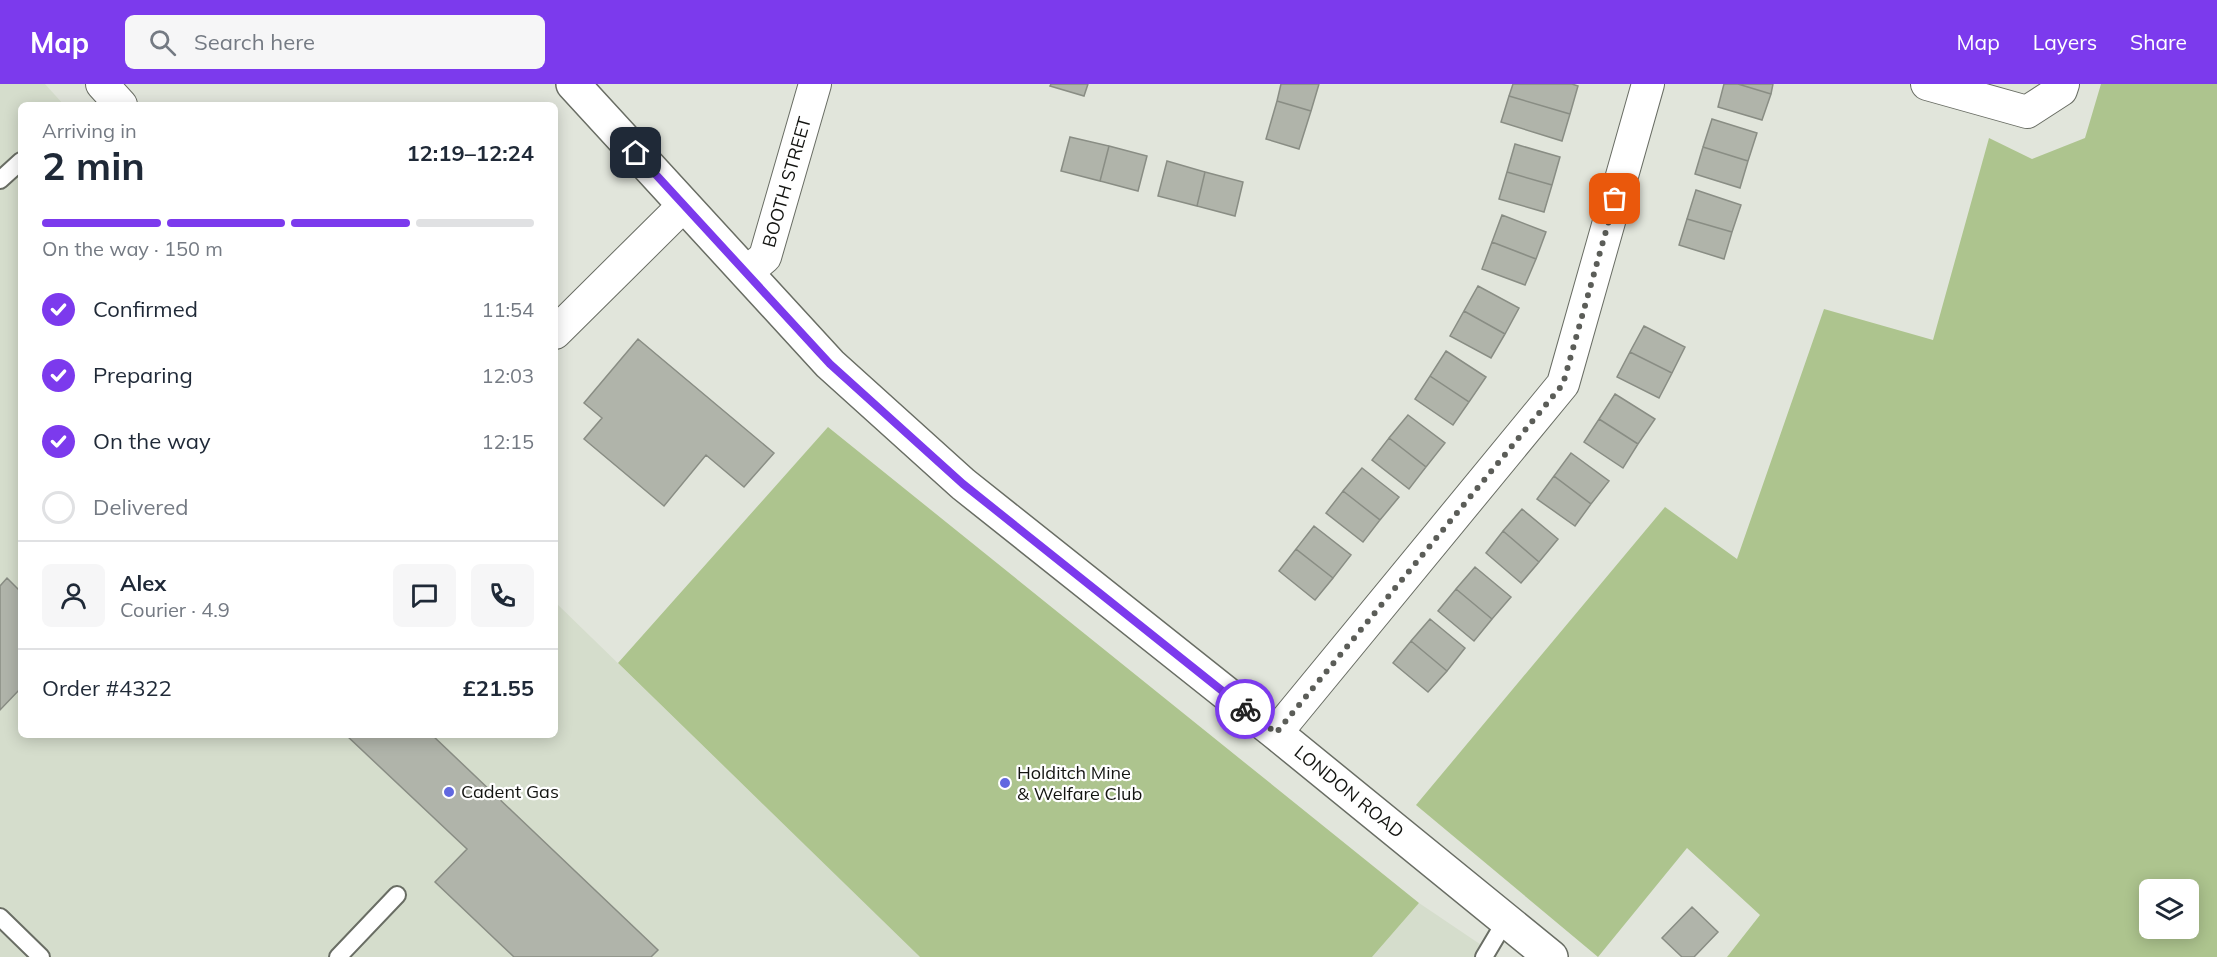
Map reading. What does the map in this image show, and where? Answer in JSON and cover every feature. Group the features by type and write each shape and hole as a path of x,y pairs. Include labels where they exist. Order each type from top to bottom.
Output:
{"main road":[{"name":"LONDON ROAD","path":"573,84 830,364 963,484 1276,733 1551,957"}],"street":[{"name":"BOOTH STREET","path":"746,273 765,257 815,84"},
{"path":"1276,733 1563,384 1648,84"},
{"path":"1927,84 2027,112 2061,90 2063,84"},
{"path":"558,330 684,205"}],"lane":[{"path":"0,180 18,164"},
{"path":"338,957 397,895"},
{"path":"0,918 41,957"},
{"path":"1484,957 1506,920"}],"shaded area":[{"path":"0,84 45,84 61,102 18,102 18,738 558,738 558,605 920,957 0,957"},
{"path":"1419,903 1499,957 1372,957"}],"green space":[{"path":"2101,84 2217,84 2217,957 1727,957 1760,915 1687,848 1598,957 1416,805 1665,507 1737,559 1824,309 1933,340 1989,138 2032,159 2085,138"},
{"name":"Holditch Mine & Welfare Club","path":"828,427 1419,903 1372,957 920,957 618,663"}],"building":[{"path":"1051,84 1088,84 1084,96 1050,86"},
{"path":"1281,84 1319,84 1311,111 1277,101"},
{"path":"1513,84 1572,84 1578,86 1570,114 1509,96"},
{"path":"1724,84 1738,84 1771,94 1762,120 1718,107"},
{"path":"1738,84 1773,84 1771,94"},
{"path":"1509,96 1570,114 1562,141 1501,122"},
{"path":"1277,101 1311,111 1299,149 1266,139"},
{"path":"1712,119 1757,133 1748,161 1703,147"},
{"path":"1070,137 1109,146 1100,181 1061,171"},
{"path":"1515,144 1560,157 1552,185 1507,172"},
{"path":"1109,146 1147,156 1138,191 1100,181"},
{"path":"1703,147 1748,161 1740,188 1695,174"},
{"path":"1167,161 1205,172 1197,206 1158,196"},
{"path":"1205,172 1243,182 1235,216 1197,206"},
{"path":"1507,172 1552,185 1544,212 1499,199"},
{"path":"1696,190 1741,205 1732,232 1687,219"},
{"path":"1502,215 1546,232 1536,259 1492,242"},
{"path":"1687,219 1732,232 1724,259 1679,245"},
{"path":"1492,242 1536,259 1525,285 1482,269"},
{"path":"1478,286 1519,308 1505,334 1464,311"},
{"path":"1464,311 1505,334 1491,358 1450,336"},
{"path":"1644,326 1685,347 1672,373 1630,352"},
{"path":"638,339 774,453 744,487 706,455 664,506 584,439 602,418 584,403"},
{"path":"1446,351 1486,377 1469,402 1430,376"},
{"path":"1630,352 1672,373 1659,398 1617,377"},
{"path":"1430,376 1469,402 1453,425 1415,399"},
{"path":"1615,394 1655,419 1638,444 1599,419"},
{"path":"1408,415 1445,443 1426,467 1389,438"},
{"path":"1599,419 1638,444 1623,468 1584,442"},
{"path":"1389,438 1426,467 1409,489 1372,460"},
{"path":"1571,453 1609,481 1591,504 1554,476"},
{"path":"1362,468 1399,497 1380,520 1343,491"},
{"path":"1554,476 1591,504 1575,526 1537,499"},
{"path":"1343,491 1380,520 1363,542 1326,513"},
{"path":"1522,509 1558,539 1539,562 1503,531"},
{"path":"1314,526 1351,555 1333,578 1296,549"},
{"path":"1503,531 1539,562 1521,583 1486,553"},
{"path":"1296,549 1333,578 1315,600 1279,571"},
{"path":"1475,567 1511,597 1492,619 1456,589"},
{"path":"7,578 18,589 18,691 0,710 0,586"},
{"path":"1456,589 1492,619 1474,641 1438,611"},
{"path":"1430,619 1465,648 1447,671 1411,641"},
{"path":"1411,641 1447,671 1428,692 1393,663"},
{"name":"Cadent Gas","path":"349,738 435,738 658,950 651,957 514,957 435,882 467,849"},
{"path":"1692,907 1718,932 1694,957 1682,957 1662,938"}],"way so far":[{"path":"1245,709 1276,733 1563,384 1615,199"}],"place":[{"name":"Holditch Mine & Welfare Club","path":"1005,783"},
{"name":"Cadent Gas","path":"449,792"}],"route":[{"path":"636,153 830,364 963,484 1245,709"}]}
